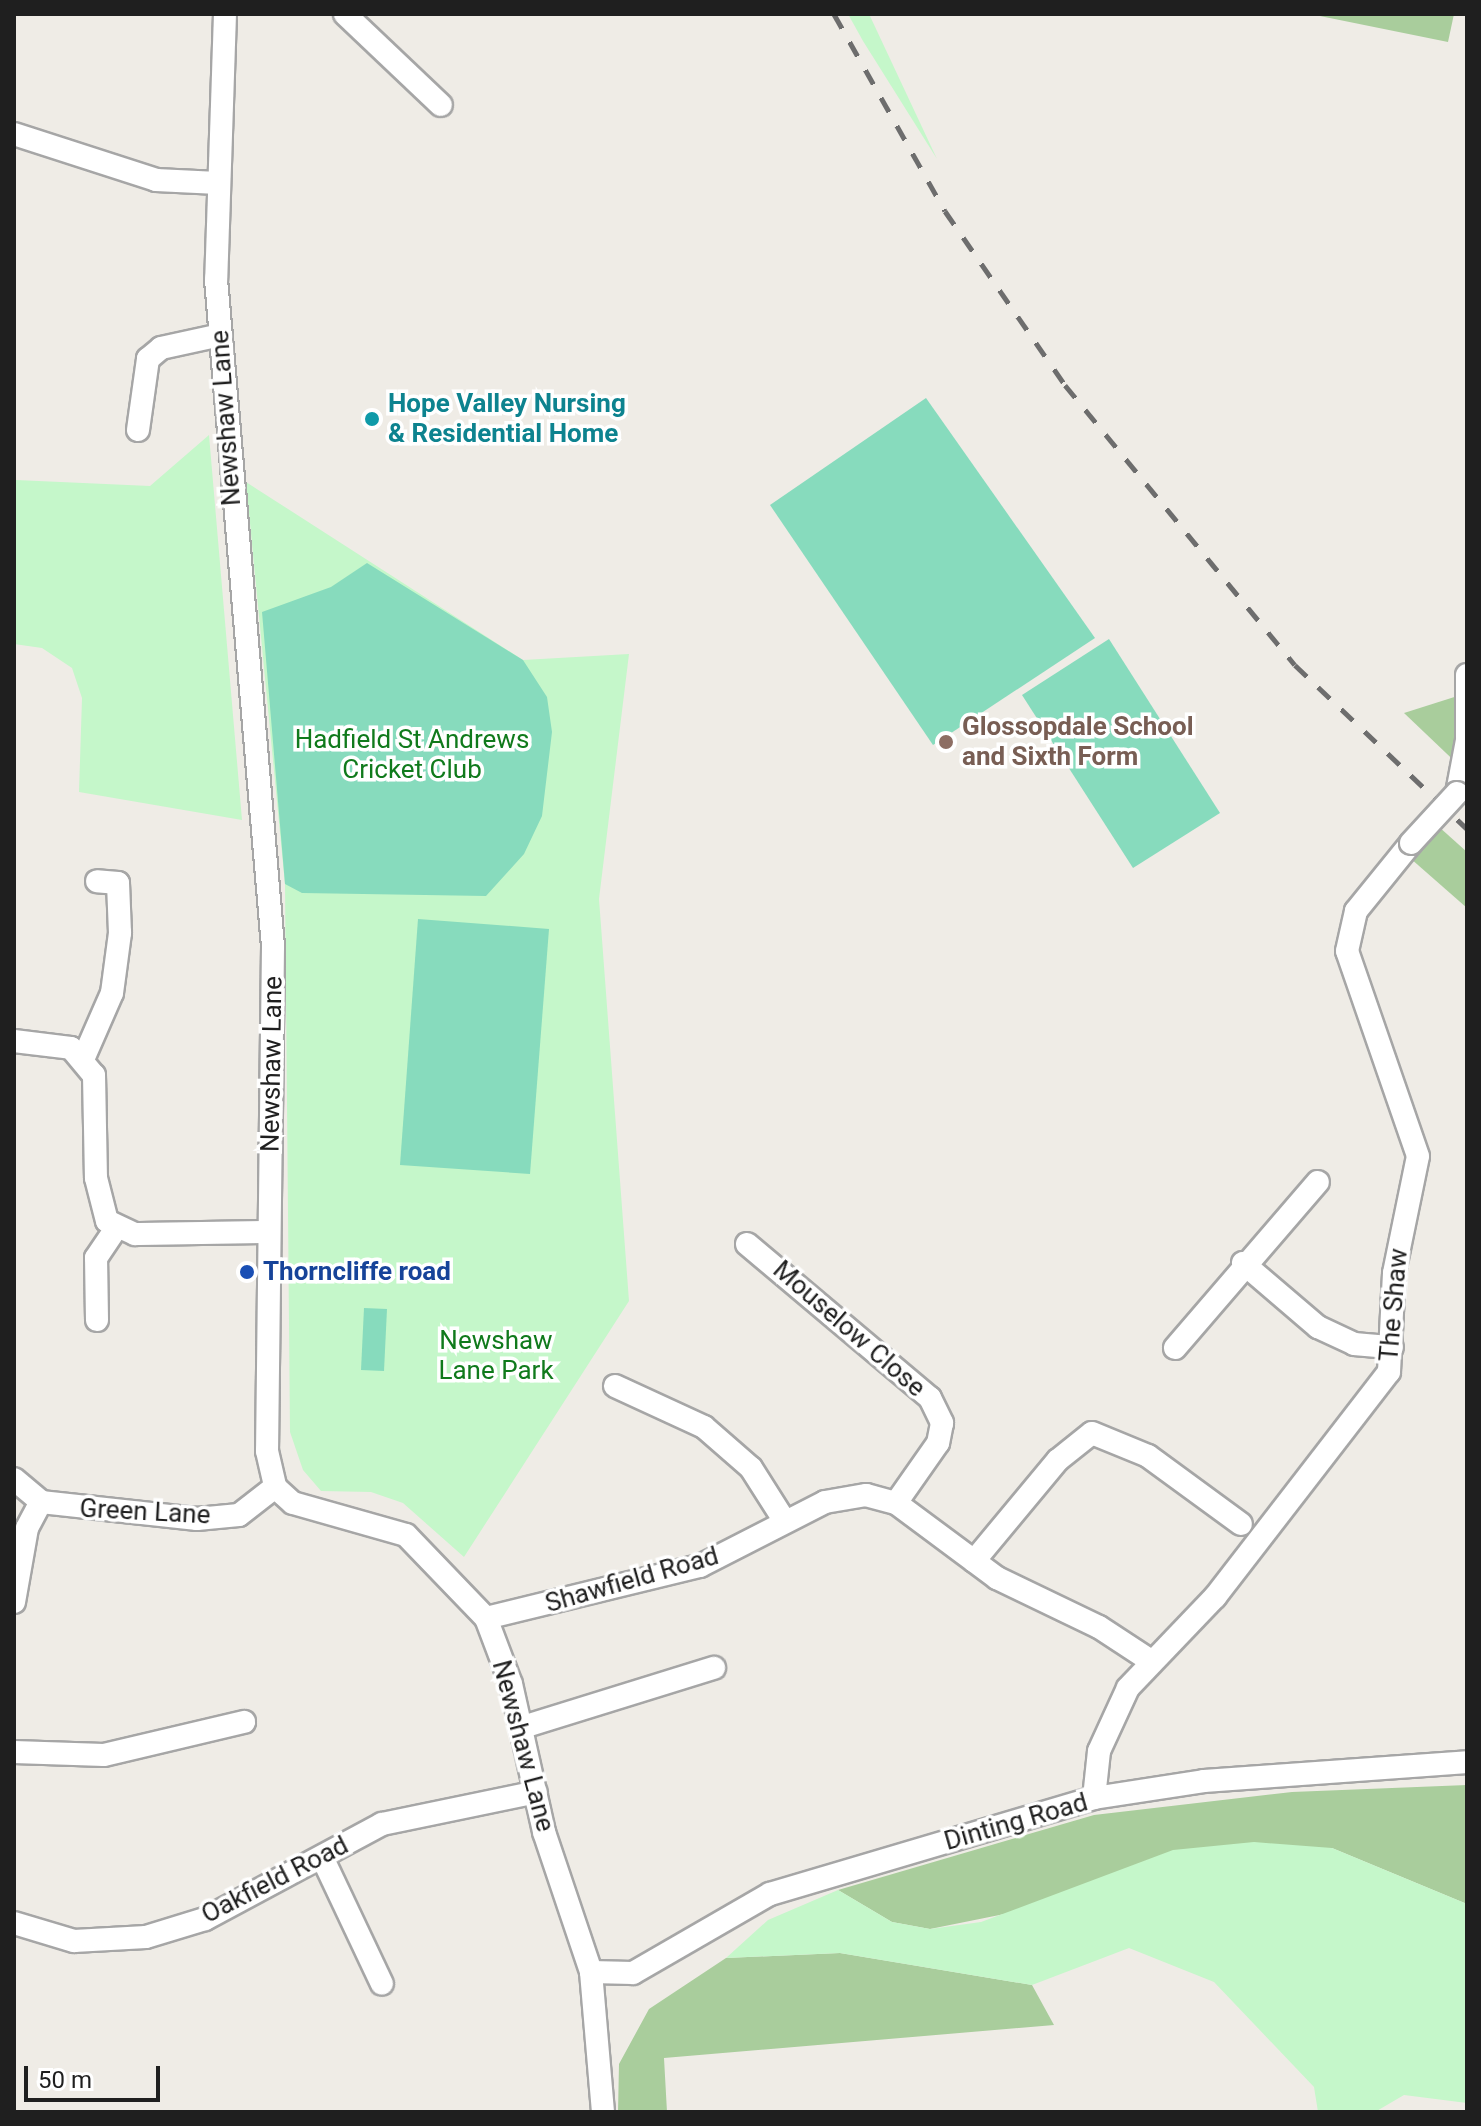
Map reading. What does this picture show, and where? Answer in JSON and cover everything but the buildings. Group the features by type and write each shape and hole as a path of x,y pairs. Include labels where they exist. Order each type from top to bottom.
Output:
{"street":[{"name":"Newshaw Lane","path":"225,14 218,183 221,335 273,947 266,1421 275,1487 293,1503 406,1535 486,1618 523,1727 536,1792 591,1972 603,2112"},
{"path":"345,14 441,105"},
{"path":"14,134 156,180 218,183"},
{"path":"138,430 148,359 161,348 221,335"},
{"path":"1467,675 1467,738"},
{"name":"The Shaw","path":"1094,1798 1094,1770 1111,1717 1151,1661 1215,1597 1277,1508 1369,1404 1389,1372 1394,1273 1418,1156 1347,951 1356,911 1411,843 1457,793 1467,738"},
{"path":"97,881 118,883 120,933 112,993 84,1057 98,1108 100,1209 116,1228 135,1234 268,1232"},
{"path":"14,1041 48,1041 84,1057"},
{"path":"1175,1348 1243,1263 1318,1182"},
{"path":"97,1320 96,1258 116,1228"},
{"name":"Mouselow Close","path":"747,1244 930,1398 942,1423 938,1443 896,1503"},
{"path":"1243,1263 1318,1327 1354,1344 1392,1347"},
{"path":"615,1386 636,1400 681,1412 714,1435 767,1487 784,1520"},
{"path":"974,1561 1058,1460 1092,1433 1148,1456 1241,1524"},
{"path":"14,1479 41,1502 27,1528 14,1602"},
{"name":"Green Lane","path":"41,1502 197,1519 239,1515 275,1487"},
{"name":"Shawfield Road","path":"486,1618 700,1566 784,1520 845,1498 896,1503"},
{"path":"896,1503 974,1561 1151,1661"},
{"path":"523,1727 714,1668"},
{"path":"14,1752 104,1755 244,1722"},
{"name":"Dinting Road","path":"591,1972 633,1973 770,1894 1094,1798 1204,1781 1467,1762"},
{"name":"Oakfield Road","path":"14,1923 74,1941 146,1937 205,1919 382,1824 536,1792"},
{"path":"322,1857 382,1984"}],"green space":[{"path":"848,14 869,14 937,159 863,41"},
{"path":"1310,14 1454,14 1448,42"},
{"path":"926,398 1095,638 933,745 770,505"},
{"path":"209,435 242,820 79,792 82,698 72,668 42,648 14,644 16,480 150,486"},
{"name":"Newshaw Lane Park","path":"246,482 523,660 629,654 599,899 629,1301 464,1557 403,1503 371,1492 321,1491 303,1470 290,1432 285,884"},
{"name":"Hadfield St Andrews Cricket Club","path":"367,563 523,660 547,697 552,732 542,816 524,854 486,896 302,893 285,884 262,612 331,587"},
{"path":"1109,639 1220,813 1133,868 1022,695"},
{"path":"1467,693 1467,773 1404,713"},
{"path":"1438,826 1467,852 1467,908 1410,858"},
{"path":"418,919 549,929 530,1174 400,1165"},
{"path":"364,1308 387,1309 384,1371 361,1370"},
{"path":"1467,1785 1467,1904 1332,1848 930,1929 892,1922 838,1890 1094,1815 1292,1792"},
{"path":"1254,1842 1332,1848 1467,1904 1467,2103 1404,2095 1375,2112 1318,2112 1314,2087 1214,1982 1129,1948 1032,1985 840,1953 726,1958 768,1920 838,1890 892,1922 930,1929 981,1922 1173,1850"},
{"path":"840,1953 1032,1985 1054,2025 664,2058 667,2112 618,2112 619,2064 649,2009 726,1958"}],"railway":[{"path":"834,14 945,211 1065,385 1295,665 1467,829"}],"place":[{"name":"Hope Valley Nursing & Residential Home","path":"372,419"},
{"name":"Glossopdale School and Sixth Form","path":"946,742"},
{"name":"Thorncliffe road","path":"247,1272"}]}
